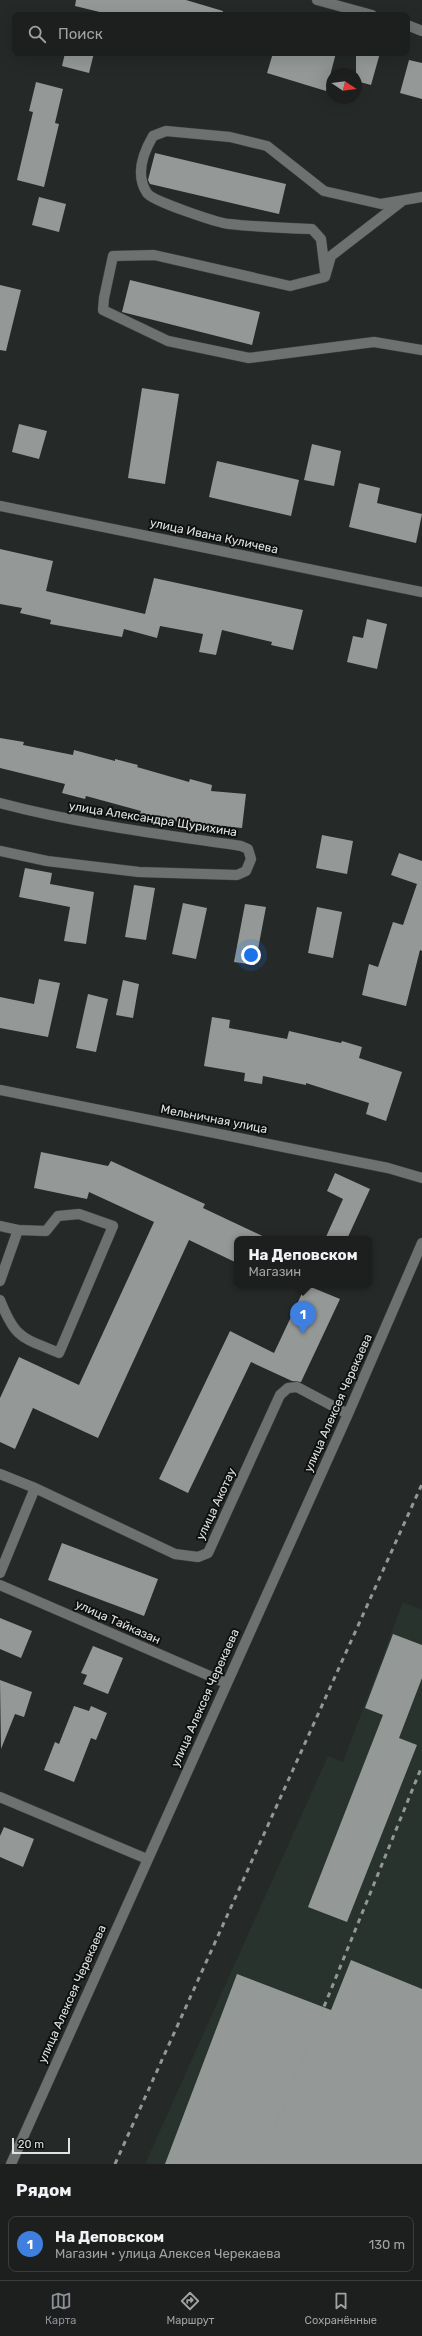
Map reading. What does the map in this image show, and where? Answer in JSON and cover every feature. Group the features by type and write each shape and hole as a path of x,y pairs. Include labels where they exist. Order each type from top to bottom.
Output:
{"street":[{"path":"317,0 361,12"},
{"path":"410,26 422,31"},
{"path":"326,277 321,239 312,229 228,224 160,202 147,195 140,178 146,148 153,136 166,131 230,137 245,140 267,146 324,191 380,204 401,202 422,197"},
{"path":"326,277 331,256 401,202"},
{"path":"326,277 290,286 154,255 113,256 104,298 103,310 168,341 249,358 374,342 422,350"},
{"name":"улица Ивана Куличева","path":"0,506 422,592"},
{"name":"улица Александра Щурихина","path":"0,803 41,814 108,826 241,846 248,849 251,859 246,871 237,875 139,872 47,861 0,851"},
{"name":"Мельничная улица","path":"0,1090 381,1166 422,1178"},
{"path":"0,1226 18,1230 46,1231 58,1216 79,1214 113,1226 59,1353 19,1335 10,1324 0,1300"},
{"path":"0,1281 18,1230"},
{"name":"улица Алексея Черекаева","path":"11,2164 226,1682 348,1414 422,1243"},
{"name":"улица Акотау","path":"0,1474 35,1488 175,1554 198,1557 208,1553 280,1395 288,1388 297,1387 348,1414"},
{"path":"0,1573 35,1488"},
{"name":"улица Тайказан","path":"0,1585 226,1682"},
{"path":"0,1797 147,1859"}],"shaded area":[{"path":"403,1602 422,1610 422,2164 145,2164 328,1756 343,1762"}],"building":[{"path":"76,0 186,0 223,11 100,12 75,6"},
{"path":"64,56 93,56 89,73 62,66"},
{"path":"272,56 335,56 332,68 326,68 326,91 267,73"},
{"path":"356,56 379,56 371,85 362,83 362,68 356,68"},
{"path":"409,60 422,63 422,99 400,93"},
{"path":"36,82 63,89 55,123 59,124 44,187 17,180 33,112 29,111"},
{"path":"155,153 286,184 279,214 150,184 148,180"},
{"path":"39,197 66,204 59,232 32,225"},
{"path":"130,280 260,312 252,345 122,312"},
{"path":"0,285 21,290 6,351 0,350"},
{"path":"142,388 179,394 165,484 128,478"},
{"path":"19,424 47,431 39,459 12,452"},
{"path":"312,444 341,451 334,486 304,480"},
{"path":"217,461 299,480 291,516 209,497"},
{"path":"359,483 380,488 377,503 422,514 416,543 349,527"},
{"path":"0,549 53,561 46,591 145,614 154,578 303,610 293,650 271,645 272,642 222,630 216,655 199,652 203,634 160,626 157,638 124,629 122,637 50,624 51,620 20,613 22,608 0,604"},
{"path":"367,619 387,624 377,669 347,662 353,636 363,638"},
{"path":"0,738 24,742 23,745 73,755 74,750 115,761 115,759 189,782 190,779 212,785 211,791 246,794 242,828 202,824 201,828 164,818 163,820 140,814 141,811 86,796 85,799 62,793 65,784 0,768"},
{"path":"322,835 353,841 347,874 316,868"},
{"path":"399,853 422,861 422,951 420,950 406,1006 362,995 369,964 378,967 393,922 403,925 417,884 391,875"},
{"path":"25,868 52,873 50,884 94,892 86,944 64,941 70,907 19,897"},
{"path":"134,885 155,888 146,940 125,937"},
{"path":"183,903 207,908 196,959 172,954"},
{"path":"245,904 266,907 255,965 234,962"},
{"path":"317,907 342,912 333,958 308,953"},
{"path":"39,979 60,983 48,1037 0,1028 0,997 34,1004"},
{"path":"123,980 139,984 133,1018 116,1015"},
{"path":"88,994 108,999 96,1052 76,1048"},
{"path":"212,1017 230,1020 229,1028 287,1039 289,1031 341,1043 342,1041 362,1047 359,1058 402,1072 386,1121 366,1114 369,1103 306,1083 306,1085 263,1076 262,1084 244,1081 245,1073 204,1066"},
{"path":"41,1152 108,1166 111,1161 205,1204 203,1208 263,1236 234,1236 234,1262 189,1240 98,1438 33,1408 15,1449 0,1442 0,1398 19,1357 79,1385 154,1222 89,1192 87,1199 34,1188"},
{"path":"335,1173 370,1189 348,1236 326,1236 343,1199 327,1191"},
{"path":"305,1288 313,1288 340,1299 301,1382 292,1381 251,1362 188,1493 159,1479 230,1331 274,1353"},
{"path":"62,1543 158,1579 144,1616 48,1580"},
{"path":"0,1618 32,1631 21,1658 0,1649"},
{"path":"393,1634 422,1645 422,1678 399,1738 417,1745 347,1922 308,1907 383,1715 365,1708"},
{"path":"93,1646 123,1658 108,1694 83,1684 87,1675 81,1673"},
{"path":"0,1680 32,1692 24,1717 15,1714 1,1749"},
{"path":"74,1706 89,1711 91,1706 107,1713 96,1740 91,1738 74,1782 44,1770 55,1742 59,1744"},
{"path":"4,1827 34,1839 23,1867 0,1857 0,1836"},
{"path":"351,1960 422,1989 422,2164 165,2164 237,1974 331,2010"}],"railway":[{"path":"115,2164 422,1484"},
{"path":"260,2164 422,1766"}],"place":[{"name":"На Деповском","path":"303,1334"}]}
